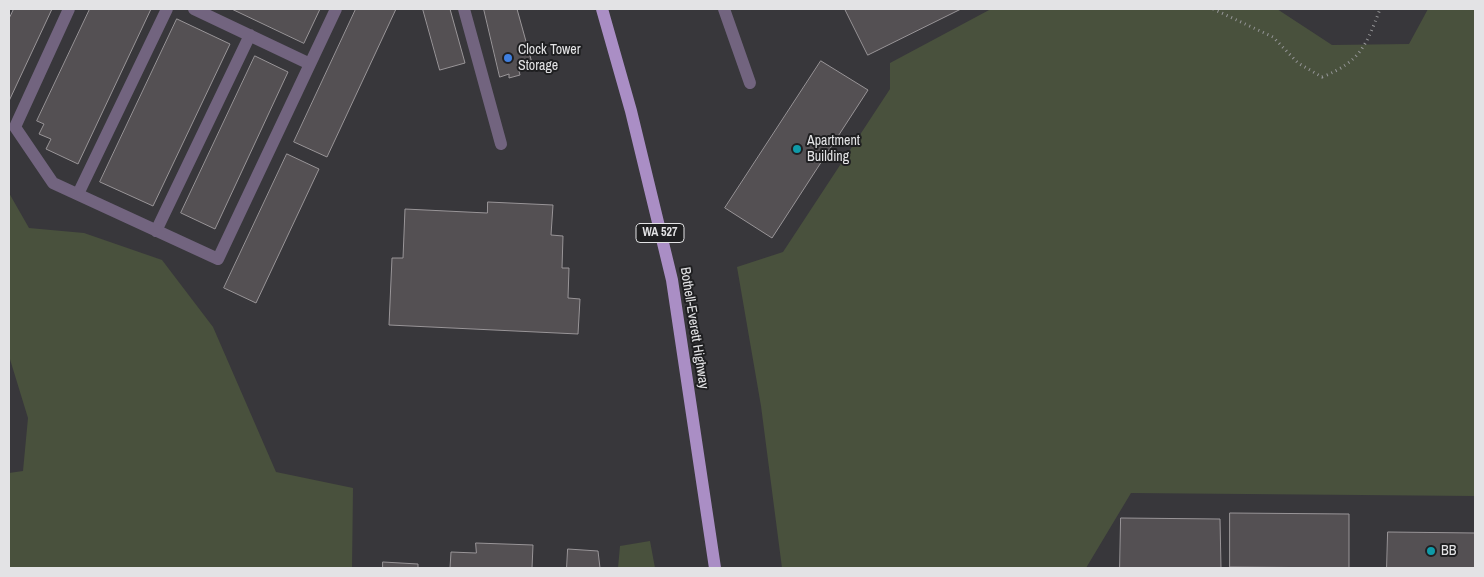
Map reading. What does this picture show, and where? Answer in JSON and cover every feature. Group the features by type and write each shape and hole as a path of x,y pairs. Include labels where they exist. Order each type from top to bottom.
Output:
{"main road":[{"name":"Bothell-Everett Highway","path":"602,9 632,111 672,280 715,568"}],"street":[{"path":"69,9 15,128 53,182 218,259 336,9"},
{"path":"78,194 167,9"},
{"path":"194,9 310,64"},
{"path":"464,9 501,144"},
{"path":"724,9 750,83"},
{"path":"156,230 250,35"}],"path":[{"path":"1213,9 1273,37 1298,63 1322,77 1344,68 1359,54 1380,9"}],"green space":[{"path":"991,9 1277,9 1332,45 1409,44 1428,9 1475,9 1475,496 1131,493 1086,568 782,568 761,406 737,267 783,252 890,89 890,63"},
{"path":"9,193 29,228 84,233 162,260 213,327 276,472 353,488 352,568 9,568 9,473 23,471 28,418 9,356"},
{"path":"650,541 655,568 618,568 620,546"}],"building":[{"path":"14,9 52,9 9,101 9,19"},
{"path":"90,9 151,9 78,164 46,149 51,139 39,134 44,124 37,121"},
{"path":"232,9 320,9 304,43"},
{"path":"356,9 396,9 327,157 294,142"},
{"path":"423,9 450,9 465,63 440,70"},
{"path":"484,9 517,9 532,63 527,65 528,69 519,71 520,75 509,78 509,74 500,77"},
{"path":"845,9 961,9 868,55"},
{"path":"177,19 230,44 153,206 100,182"},
{"path":"255,56 288,72 215,229 181,213"},
{"name":"Apartment Building","path":"821,61 868,90 772,238 725,208"},
{"path":"287,154 319,169 256,303 224,288"},
{"path":"488,202 553,205 551,235 563,236 562,268 569,268 568,298 580,299 578,334 389,325 392,258 403,258 405,209 487,213"},
{"path":"1230,513 1349,514 1349,568 1230,567"},
{"path":"1121,518 1220,519 1221,568 1120,568"},
{"name":"BB","path":"1388,532 1475,533 1475,568 1387,568"},
{"path":"476,543 533,545 532,568 450,568 451,552 476,553"},
{"path":"568,549 598,551 600,568 567,568"},
{"path":"383,562 418,564 418,568 383,568"}],"place":[{"name":"Clock Tower Storage","path":"508,58"},
{"name":"Apartment Building","path":"797,149"},
{"name":"BB","path":"1431,551"}]}
